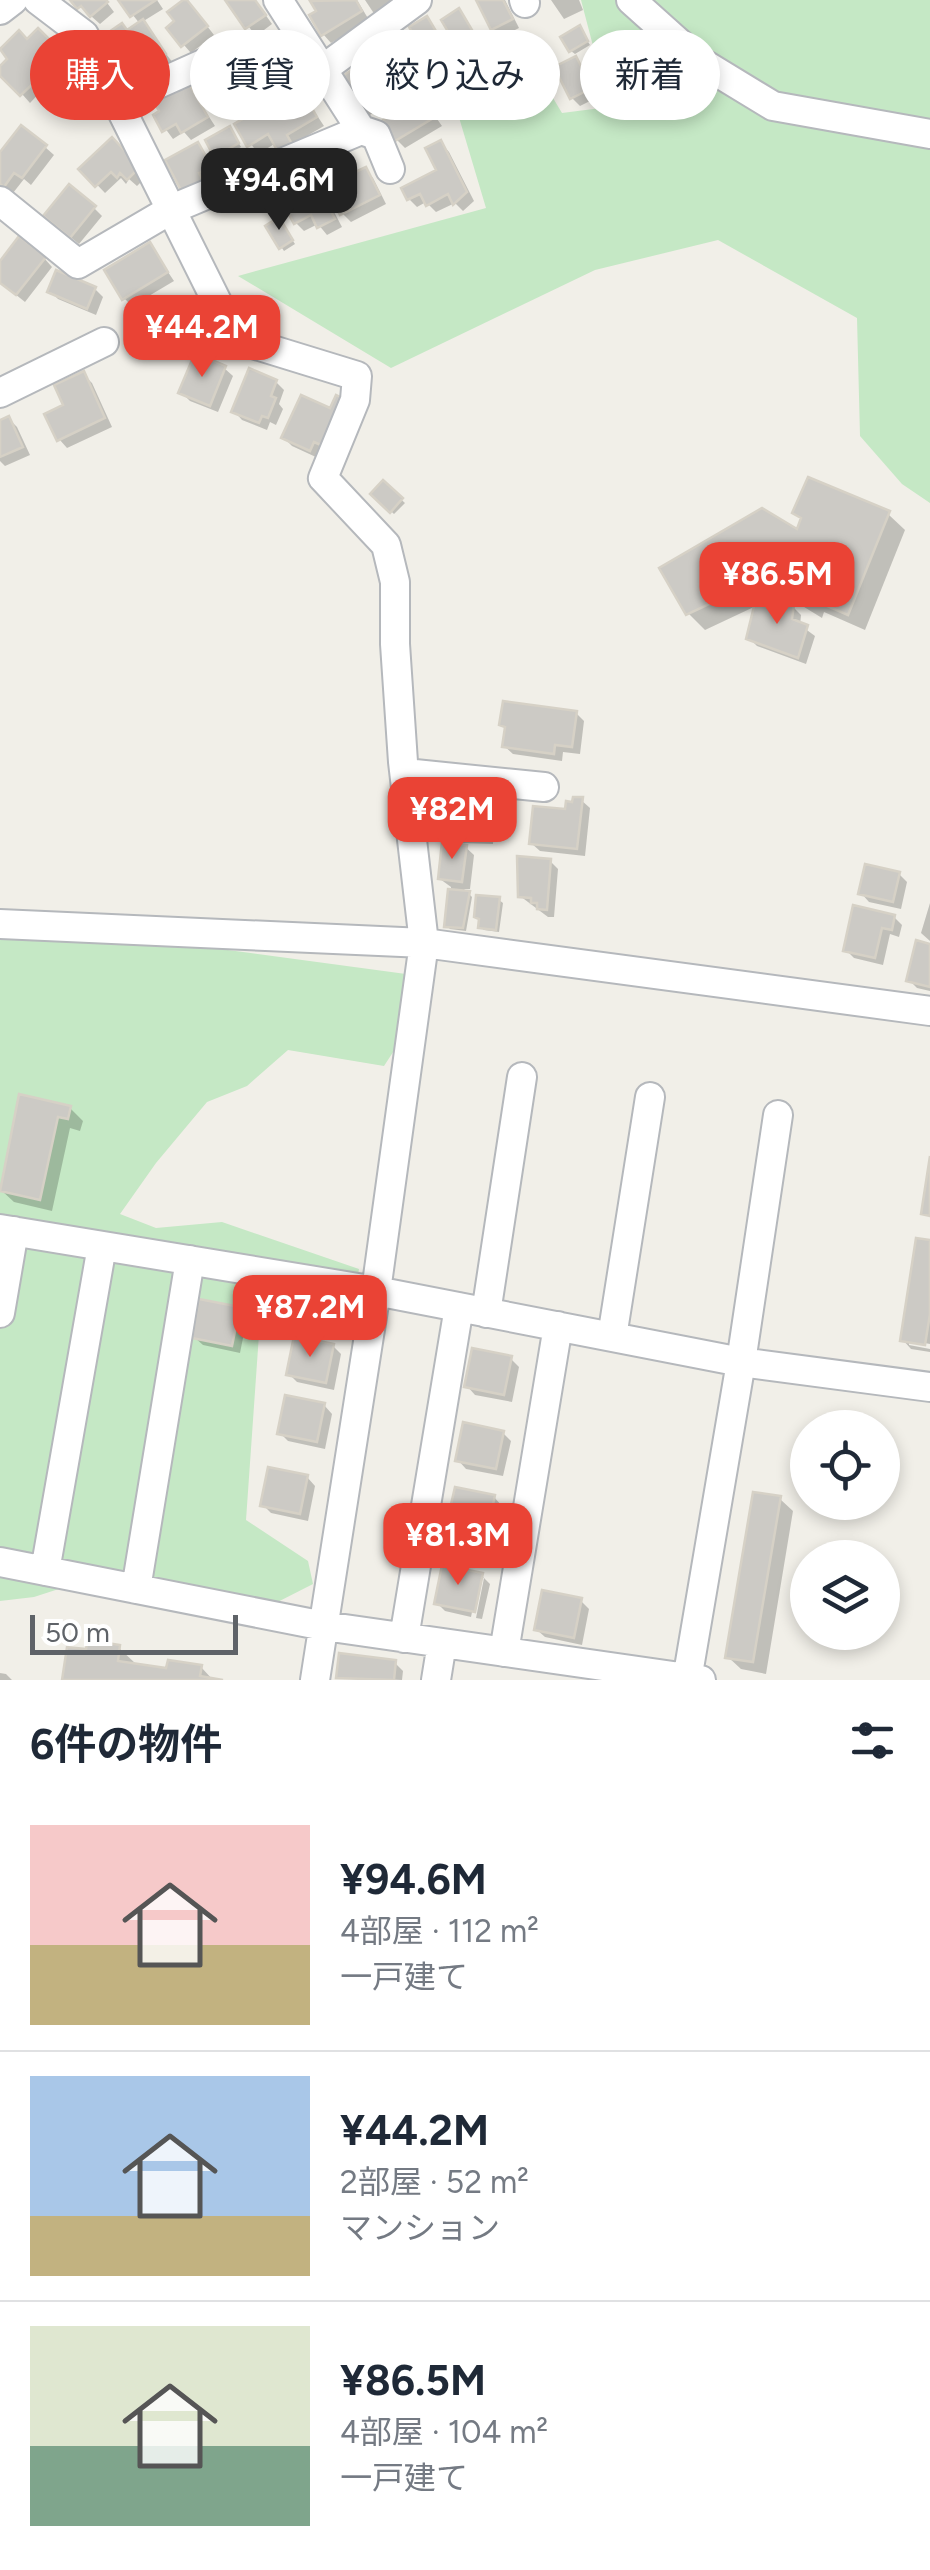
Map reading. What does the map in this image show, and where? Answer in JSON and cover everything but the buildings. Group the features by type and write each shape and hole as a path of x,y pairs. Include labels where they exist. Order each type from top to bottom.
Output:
{"street":[{"path":"0,10 12,0"},
{"path":"38,0 77,30"},
{"path":"278,0 297,30"},
{"path":"330,64 416,0"},
{"path":"631,0 699,61 773,106 868,126 930,134"},
{"path":"330,82 362,130 376,135 390,170"},
{"path":"127,120 230,330 256,345 357,376 356,400 324,478 386,545 395,582 395,644 405,773 424,942 376,1292 315,1680"},
{"path":"0,201 78,264 172,210 362,130"},
{"path":"0,393 104,342"},
{"path":"405,773 544,787"},
{"path":"0,924 424,942 930,1011"},
{"path":"404,1638 522,1076"},
{"path":"612,1337 650,1097"},
{"path":"0,1562 324,1626 504,1652 548,1669 692,1679 778,1116"},
{"path":"0,1314 7,1230 376,1292 741,1362 930,1387"},
{"path":"45,1571 102,1246"},
{"path":"136,1589 190,1260"},
{"path":"504,1652 558,1326"},
{"path":"436,1680 442,1643"}],"green space":[{"path":"581,0 930,0 930,503 902,484 860,436 857,318 718,240 595,270 391,368 238,276 486,208 460,120 560,120 560,110 562,113 580,111 580,120 720,120 720,30 589,30"},
{"path":"0,915 406,974 414,1020 384,1066 288,1050 247,1086 207,1102 120,1214 156,1228 222,1222 359,1269 352,1311 260,1320 246,1520 308,1561 313,1584 256,1613 105,1574 34,1597 0,1601"}]}
